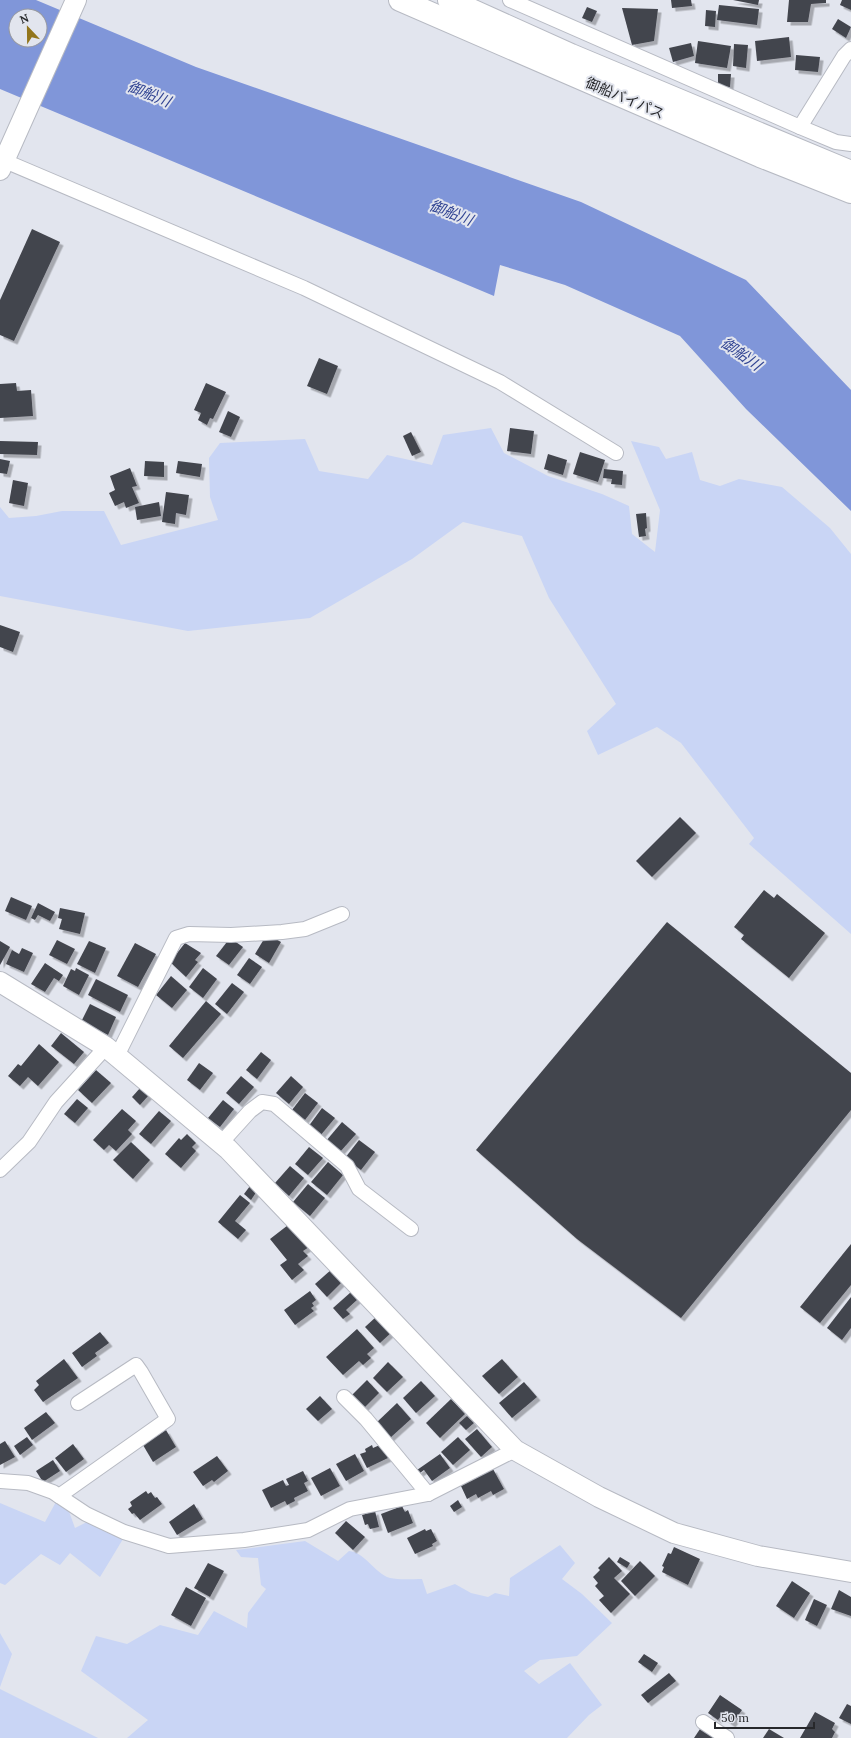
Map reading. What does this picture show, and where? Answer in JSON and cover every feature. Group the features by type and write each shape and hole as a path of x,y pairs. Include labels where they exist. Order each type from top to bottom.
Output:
{"highway":[{"name":"御船バイパス","path":"400,0 760,156 851,192"},
{"name":"御船バイパス","path":"449,0 571,56 851,172"}],"street":[{"path":"76,0 4,158 318,295 500,382 616,453"},
{"path":"510,0 800,127 836,142 851,144"},
{"path":"800,127 844,56 851,48"},
{"path":"0,1170 29,1142 56,1102 112,1052 176,938 189,934 231,935 304,929 342,914"},
{"path":"0,982 112,1052 221,1143 515,1450 599,1497 674,1533 758,1556 851,1572"},
{"path":"221,1143 250,1111 262,1102 274,1104 347,1166 359,1189 411,1229"},
{"path":"59,1496 168,1419 142,1372 136,1365 78,1403"},
{"path":"344,1397 366,1419 428,1494"},
{"path":"0,1481 28,1483 59,1496 86,1514 124,1532 169,1546 244,1540 308,1530 350,1509 428,1494 515,1450"},
{"path":"703,1722 727,1738"}],"shaded area":[{"path":"491,428 504,453 548,476 602,494 629,506 632,534 655,552 660,510 631,441 659,447 666,459 692,452 700,480 720,486 739,479 782,487 830,528 851,554 851,934 749,844 754,838 681,743 657,727 598,755 587,731 616,704 549,598 522,536 463,522 412,559 310,618 188,631 0,596 0,507 9,518 36,516 62,511 104,511 121,545 218,520 210,497 209,458 220,443 305,439 319,471 368,479 387,455 432,465 443,435"},
{"path":"57,1500 67,1506 75,1528 89,1521 123,1539 100,1577 70,1553 60,1565 41,1554 5,1585 0,1583 0,1503 45,1522"},
{"path":"305,1541 338,1561 349,1551 355,1552 379,1572 390,1578 422,1579 427,1594 455,1584 471,1593 488,1597 495,1593 509,1596 510,1578 560,1545 575,1563 562,1579 582,1594 612,1623 577,1656 540,1660 524,1671 539,1684 570,1663 602,1705 589,1715 567,1738 127,1738 148,1720 81,1671 96,1636 127,1644 160,1625 198,1635 214,1611 247,1628 248,1613 266,1589 261,1585 258,1558 241,1557 236,1550"},
{"path":"0,1633 12,1654 0,1687"},
{"path":"0,1689 98,1738 0,1738"}],"water":[{"name":"御船川","path":"0,0 36,0 196,67 581,202 746,280 851,390 851,511 746,409 680,336 565,285 500,265 494,296 0,89"}],"building":[{"path":"671,0 691,0 692,6 672,8"},
{"path":"733,0 759,0 758,5"},
{"path":"789,0 826,0 826,3 811,4 808,22 787,22"},
{"path":"842,0 851,0 851,10 840,5"},
{"path":"719,5 759,9 757,25 717,20"},
{"path":"587,7 597,11 592,22 582,18"},
{"path":"622,8 658,9 654,41 632,45"},
{"path":"706,10 716,11 715,27 705,26"},
{"path":"838,19 851,27 846,38 832,29"},
{"path":"789,37 791,57 757,61 755,41"},
{"path":"698,41 731,46 727,68 695,63"},
{"path":"691,43 694,56 673,62 669,48"},
{"path":"734,44 748,45 746,68 733,66"},
{"path":"796,55 820,57 818,72 795,70"},
{"path":"718,74 731,74 730,87 718,86"},
{"path":"32,229 60,242 14,341 0,335 0,300"},
{"path":"319,358 338,366 327,394 307,386"},
{"path":"16,383 17,391 31,390 33,416 0,418 0,384"},
{"path":"206,383 226,392 213,419 210,418 207,425 198,420 201,413 194,410"},
{"path":"228,411 240,417 231,437 219,432"},
{"path":"510,428 534,431 531,454 507,451"},
{"path":"411,432 421,452 412,456 403,436"},
{"path":"0,441 38,442 37,455 0,454"},
{"path":"580,452 605,460 598,482 573,474"},
{"path":"548,454 567,460 563,475 544,469"},
{"path":"0,459 10,461 7,474 0,473"},
{"path":"145,461 164,462 164,477 144,476"},
{"path":"178,461 202,464 200,477 176,473"},
{"path":"130,468 137,486 132,487 139,503 126,508 124,502 115,506 109,493 115,490 110,476"},
{"path":"604,469 623,471 622,485 611,484 612,479 603,478"},
{"path":"13,480 28,483 24,506 9,503"},
{"path":"166,492 189,495 186,515 176,513 175,524 162,522"},
{"path":"159,502 161,516 137,520 135,507"},
{"path":"646,513 646,536 639,537 636,514"},
{"path":"0,625 20,632 13,652 0,647"},
{"path":"680,817 696,833 652,877 636,861"},
{"path":"764,890 774,898 777,894 825,933 789,978 741,939 744,935 734,927"},
{"path":"11,897 32,906 26,920 5,911"},
{"path":"38,903 55,912 50,921 38,915 35,920 31,918"},
{"path":"60,908 85,913 80,934 59,929 62,919 58,918"},
{"path":"667,922 851,1073 851,1110 681,1318 577,1239 476,1150"},
{"path":"267,934 281,942 269,963 255,954"},
{"path":"230,938 243,947 229,965 216,956"},
{"path":"57,940 75,949 67,964 49,955"},
{"path":"0,941 10,947 0,965"},
{"path":"89,941 106,948 95,973 77,964"},
{"path":"135,943 156,954 138,987 117,976"},
{"path":"185,943 201,953 195,960 198,962 186,977 170,962"},
{"path":"22,948 33,953 24,972 6,964 12,950 19,954"},
{"path":"249,958 262,967 250,984 237,975"},
{"path":"45,963 63,975 59,981 54,978 45,992 31,984"},
{"path":"76,968 89,975 79,995 63,986 71,969 75,971"},
{"path":"203,968 217,979 203,998 189,987"},
{"path":"171,976 187,990 172,1008 156,995"},
{"path":"96,979 128,995 120,1012 88,995"},
{"path":"232,983 244,992 227,1014 215,1004"},
{"path":"206,1001 221,1014 183,1058 169,1046"},
{"path":"90,1004 116,1017 108,1035 81,1022"},
{"path":"61,1033 84,1052 74,1064 51,1046"},
{"path":"39,1044 59,1062 38,1086 28,1077 20,1086 8,1076 18,1064 21,1066"},
{"path":"261,1052 271,1060 257,1079 246,1070"},
{"path":"199,1063 213,1073 200,1090 187,1080"},
{"path":"96,1070 111,1083 92,1103 78,1090"},
{"path":"241,1076 254,1087 239,1104 226,1093"},
{"path":"291,1076 303,1087 289,1104 276,1093"},
{"path":"141,1087 149,1095 140,1105 132,1097"},
{"path":"305,1093 318,1103 305,1120 292,1110"},
{"path":"77,1099 88,1108 75,1123 64,1114"},
{"path":"223,1100 234,1109 220,1127 208,1118"},
{"path":"322,1108 335,1118 320,1136 308,1127"},
{"path":"122,1109 136,1121 128,1130 132,1134 116,1151 109,1145 104,1150 93,1140"},
{"path":"159,1111 171,1121 151,1144 139,1134"},
{"path":"342,1122 356,1134 340,1152 326,1141"},
{"path":"187,1134 196,1143 192,1147 196,1151 181,1168 165,1154 179,1138 181,1140"},
{"path":"359,1140 375,1152 361,1170 345,1158"},
{"path":"131,1142 150,1160 133,1179 113,1160"},
{"path":"309,1147 323,1158 308,1175 295,1164"},
{"path":"328,1162 343,1175 327,1195 311,1182"},
{"path":"290,1166 304,1178 289,1196 275,1183"},
{"path":"308,1184 325,1198 310,1216 293,1202"},
{"path":"250,1186 257,1191 251,1200 244,1194"},
{"path":"240,1195 250,1203 235,1221 246,1230 238,1239 218,1222"},
{"path":"292,1222 309,1247 303,1251 308,1256 298,1264 304,1270 292,1280 280,1265 287,1260 270,1239"},
{"path":"851,1244 851,1285 820,1323 800,1307"},
{"path":"332,1269 343,1281 327,1297 315,1284"},
{"path":"310,1291 316,1300 312,1303 314,1306 311,1308 314,1311 295,1325 284,1310"},
{"path":"351,1292 358,1299 346,1310 350,1314 343,1319 333,1308"},
{"path":"851,1297 851,1328 842,1340 827,1328"},
{"path":"377,1316 392,1332 380,1343 365,1327"},
{"path":"357,1329 374,1348 367,1354 371,1358 363,1365 359,1361 343,1375 326,1357"},
{"path":"100,1332 109,1343 95,1353 97,1356 82,1367 72,1353"},
{"path":"64,1359 78,1378 43,1402 34,1390 39,1385 36,1381"},
{"path":"502,1359 518,1377 499,1394 482,1376"},
{"path":"388,1362 403,1377 387,1392 373,1378"},
{"path":"367,1380 379,1393 364,1408 351,1396"},
{"path":"421,1381 435,1396 416,1413 403,1398"},
{"path":"524,1382 537,1397 512,1418 499,1403"},
{"path":"320,1396 332,1409 318,1421 306,1409"},
{"path":"451,1399 465,1414 440,1438 426,1423"},
{"path":"397,1403 411,1419 390,1438 376,1423"},
{"path":"46,1412 55,1423 32,1440 24,1428"},
{"path":"467,1416 474,1423 466,1430 459,1423"},
{"path":"477,1429 492,1447 481,1457 465,1439"},
{"path":"166,1430 176,1447 153,1462 143,1445"},
{"path":"27,1437 33,1445 20,1455 14,1446"},
{"path":"458,1437 470,1450 453,1465 441,1452"},
{"path":"5,1441 15,1457 0,1465 0,1444"},
{"path":"73,1444 84,1459 66,1472 55,1458"},
{"path":"382,1444 388,1458 367,1468 360,1454 366,1452 365,1449 372,1445 373,1448"},
{"path":"355,1454 364,1471 346,1481 336,1464"},
{"path":"440,1454 450,1468 432,1481 424,1470 420,1473 417,1470"},
{"path":"217,1456 228,1471 214,1482 212,1480 203,1486 193,1472"},
{"path":"53,1460 60,1471 43,1482 36,1471"},
{"path":"330,1468 340,1486 321,1496 311,1478"},
{"path":"493,1469 504,1489 493,1495 491,1491 478,1498 476,1494 467,1499 461,1486"},
{"path":"303,1471 308,1481 304,1483 308,1491 294,1498 295,1501 287,1505 285,1501 271,1508 262,1490 283,1480 286,1486 289,1485 286,1479"},
{"path":"146,1491 148,1494 151,1492 162,1504 140,1520 128,1509 132,1506 130,1502"},
{"path":"458,1500 462,1507 454,1512 450,1506"},
{"path":"194,1504 203,1519 177,1535 169,1522"},
{"path":"402,1506 405,1512 408,1510 413,1523 388,1533 381,1514"},
{"path":"375,1511 379,1527 370,1529 368,1524 365,1525 362,1515"},
{"path":"346,1521 365,1537 353,1550 335,1533"},
{"path":"425,1529 426,1531 431,1529 437,1541 432,1544 433,1546 415,1554 407,1538"},
{"path":"674,1547 700,1559 688,1585 662,1572 664,1567 662,1566 668,1553 671,1554"},
{"path":"609,1557 622,1571 614,1578 630,1594 611,1613 599,1600 604,1596 595,1586 598,1583 593,1577 600,1570 598,1568"},
{"path":"620,1557 630,1563 627,1568 617,1562"},
{"path":"640,1561 655,1576 635,1596 621,1581"},
{"path":"208,1563 224,1571 210,1597 194,1588"},
{"path":"792,1581 810,1593 794,1618 776,1606"},
{"path":"186,1587 206,1598 191,1626 171,1615"},
{"path":"839,1590 851,1597 851,1616 831,1609"},
{"path":"814,1599 827,1605 817,1626 805,1620"},
{"path":"644,1654 658,1663 652,1672 638,1662"},
{"path":"669,1673 676,1681 648,1703 641,1695"},
{"path":"720,1695 742,1710 732,1724 721,1716 718,1720 708,1713"},
{"path":"847,1704 851,1706 851,1724 839,1718"},
{"path":"815,1712 835,1723 832,1729 835,1732 832,1738 800,1738"},
{"path":"702,1726 715,1734 713,1738 694,1738"},
{"path":"769,1729 784,1738 763,1738"}]}
